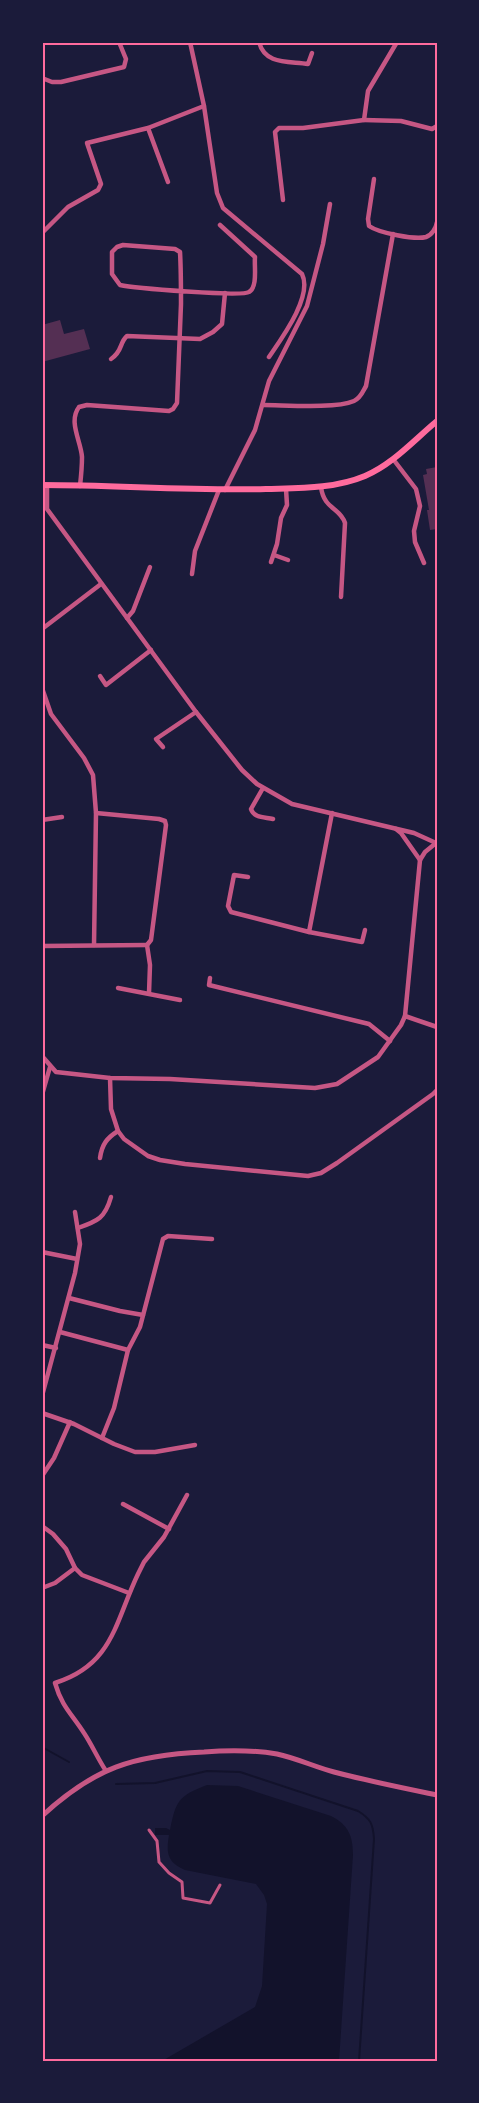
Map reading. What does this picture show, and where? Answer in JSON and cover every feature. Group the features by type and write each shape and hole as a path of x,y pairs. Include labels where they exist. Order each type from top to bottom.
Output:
{"main road":[{"path":"44,485 222,490 321,487 357,479 393,459 437,421"}],"street":[{"path":"42,78 52,82 61,82 124,67 126,59 119,42"},
{"path":"190,42 204,106 217,193 224,208 302,274 306,281 301,302 269,357"},
{"path":"260,42 262,52 269,58 308,64 312,53"},
{"path":"364,120 368,91 397,42"},
{"path":"42,233 68,207 98,190 101,184 87,143 148,128 204,106"},
{"path":"283,200 275,132 279,128 303,128 364,120 401,121 432,129 437,126"},
{"path":"148,128 168,182"},
{"path":"374,179 369,226 375,230 393,234 426,237 432,233 437,222"},
{"path":"192,574 195,551 222,490 255,430 268,381 307,306 324,244 330,204"},
{"path":"80,486 82,458 76,430 76,411 83,405 162,411 173,409 177,403 181,290 180,252 175,249 123,245 117,247 111,256 112,274 120,285 139,288 181,290 244,294 252,290 255,257 220,225"},
{"path":"263,405 338,404 361,396 366,386 393,234"},
{"path":"111,359 121,350 127,336 200,339 207,336 219,328 224,314 225,293"},
{"path":"393,459 416,489 420,506 414,531 415,542 424,563"},
{"path":"42,1056 50,1067 64,1075 170,1078 315,1088 337,1084 378,1057 405,1016 420,860 425,852 437,844 414,832 292,804 263,788 242,770 196,712 47,509 44,485"},
{"path":"321,487 326,503 343,518 345,523 341,597"},
{"path":"271,562 277,544 279,526 287,505 286,489"},
{"path":"274,555 288,560"},
{"path":"127,618 133,611 150,567"},
{"path":"42,629 101,584"},
{"path":"100,676 106,685 151,650"},
{"path":"42,688 51,714 89,767 94,785 96,813 94,945"},
{"path":"163,747 156,739 196,712"},
{"path":"263,788 250,809 256,816 273,819"},
{"path":"96,813 165,821 151,940 147,945 150,965 149,993"},
{"path":"309,932 332,813"},
{"path":"42,820 62,817"},
{"path":"394,828 401,833 420,860"},
{"path":"248,877 234,875 228,906 231,912 309,932 362,942 365,930"},
{"path":"42,946 147,945"},
{"path":"210,978 209,985 369,1024 390,1041"},
{"path":"118,988 180,1000"},
{"path":"405,1016 437,1027"},
{"path":"42,1095 50,1067"},
{"path":"110,1078 112,1115 118,1131 124,1139 148,1156 160,1160 309,1176 321,1173 337,1163 437,1090"},
{"path":"100,1158 101,1149 107,1138 118,1131"},
{"path":"78,1228 103,1216 108,1209 111,1197"},
{"path":"42,1396 69,1298 80,1244 75,1212"},
{"path":"102,1438 114,1408 128,1350 140,1327 163,1239 168,1236 212,1239"},
{"path":"42,1252 77,1259"},
{"path":"69,1298 143,1315"},
{"path":"60,1332 128,1350"},
{"path":"42,1345 56,1348"},
{"path":"42,1413 70,1422 135,1452 155,1452 195,1445"},
{"path":"42,1476 54,1458 70,1422"},
{"path":"106,1771 83,1731 70,1716 59,1697 55,1683 82,1672 105,1649 144,1562 169,1529 187,1495"},
{"path":"123,1504 169,1529"},
{"path":"42,1526 53,1534 66,1549 75,1568 90,1580 129,1593"},
{"path":"42,1588 55,1583 75,1568"},
{"path":"42,1816 67,1794 106,1771 152,1756 210,1751 280,1755 339,1773 437,1796"},
{"path":"149,1830 158,1841 159,1862 182,1882 183,1898 210,1903 220,1885"}],"shaded area":[{"path":"207,1785 238,1786 331,1816 342,1823 349,1832 353,1855 339,2061 162,2061 255,2007 262,1986 267,1904 264,1895 256,1884 179,1867 169,1856 169,1835 155,1835 155,1828 170,1830 174,1812 184,1796"}],"building":[{"path":"60,320 64,334 84,329 90,349 42,362 42,325"},
{"path":"437,467 437,529 430,530 423,475 427,474 426,469"}],"waterway":[{"path":"42,1747 69,1762"},
{"path":"116,1784 155,1783 207,1771 240,1772 358,1811 369,1819 374,1839 359,2061"}]}
